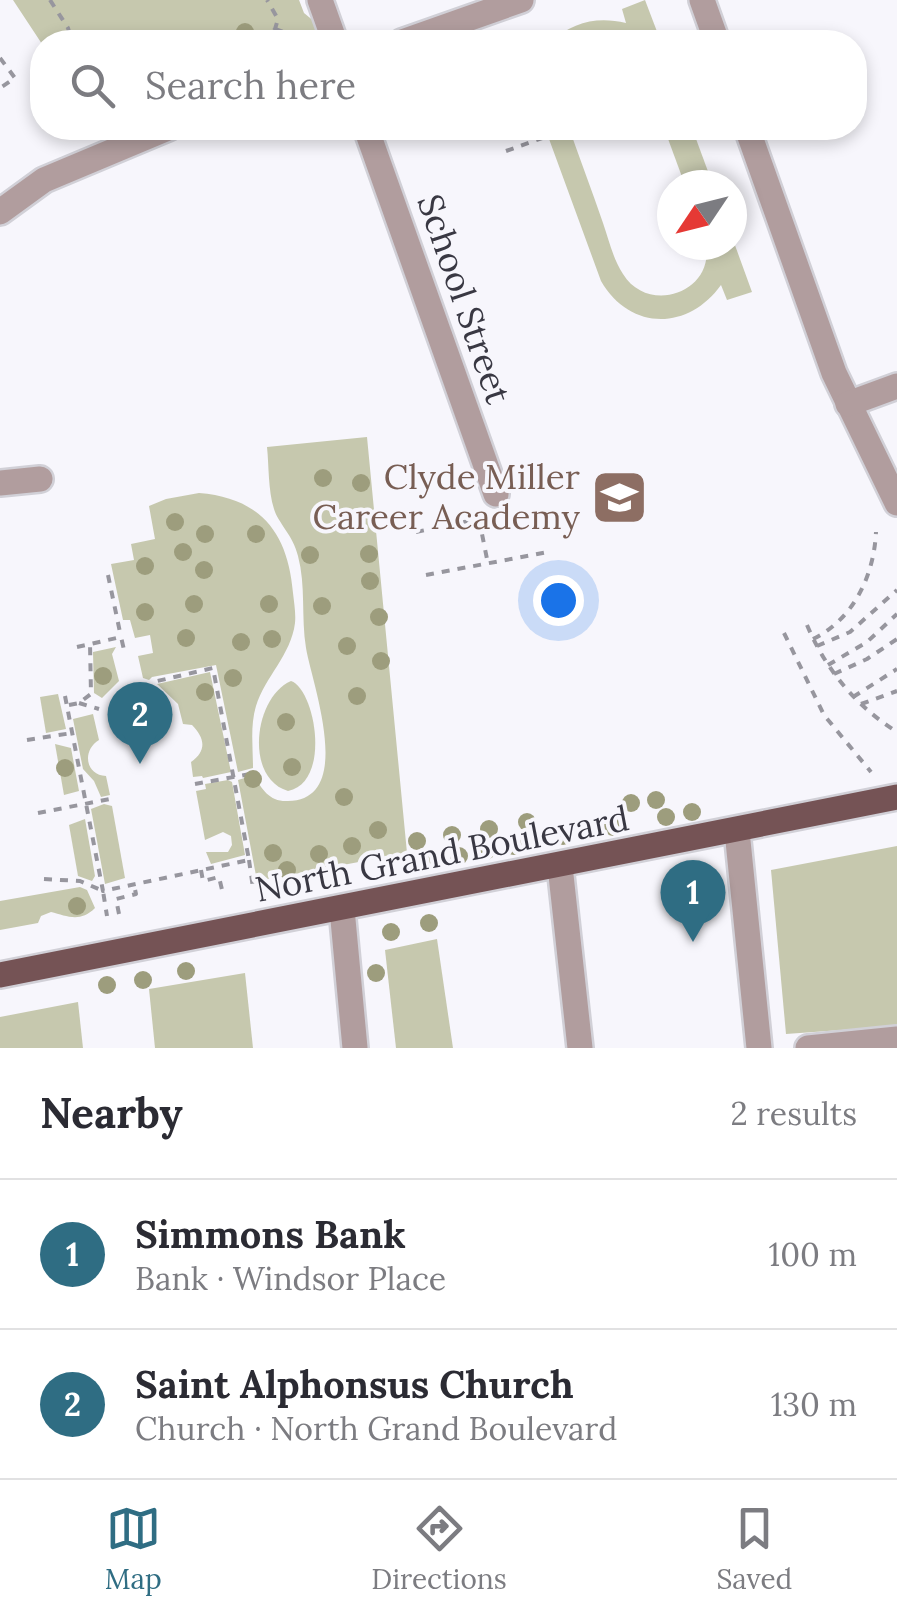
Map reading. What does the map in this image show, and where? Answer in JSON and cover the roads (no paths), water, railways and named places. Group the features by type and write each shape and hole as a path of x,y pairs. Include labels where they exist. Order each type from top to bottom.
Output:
{"main road":[{"name":"North Grand Boulevard","path":"0,974 897,798"}],"street":[{"path":"320,0 331,30"},
{"path":"436,30 521,0"},
{"path":"702,0 713,30"},
{"path":"0,212 44,180 139,140"},
{"name":"School Street","path":"370,140 496,494"},
{"path":"751,140 834,373 897,503"},
{"path":"848,404 897,386"},
{"path":"0,483 40,479"},
{"path":"737,831 759,1048"},
{"path":"560,866 580,1048"},
{"path":"342,909 355,1048"},
{"path":"808,1048 897,1040"}],"place":[{"name":"Clyde Miller Career Academy","path":"619,497"},
{"name":"Saint Alphonsus Church","path":"140,764"},
{"name":"Simmons Bank","path":"693,942"}]}
